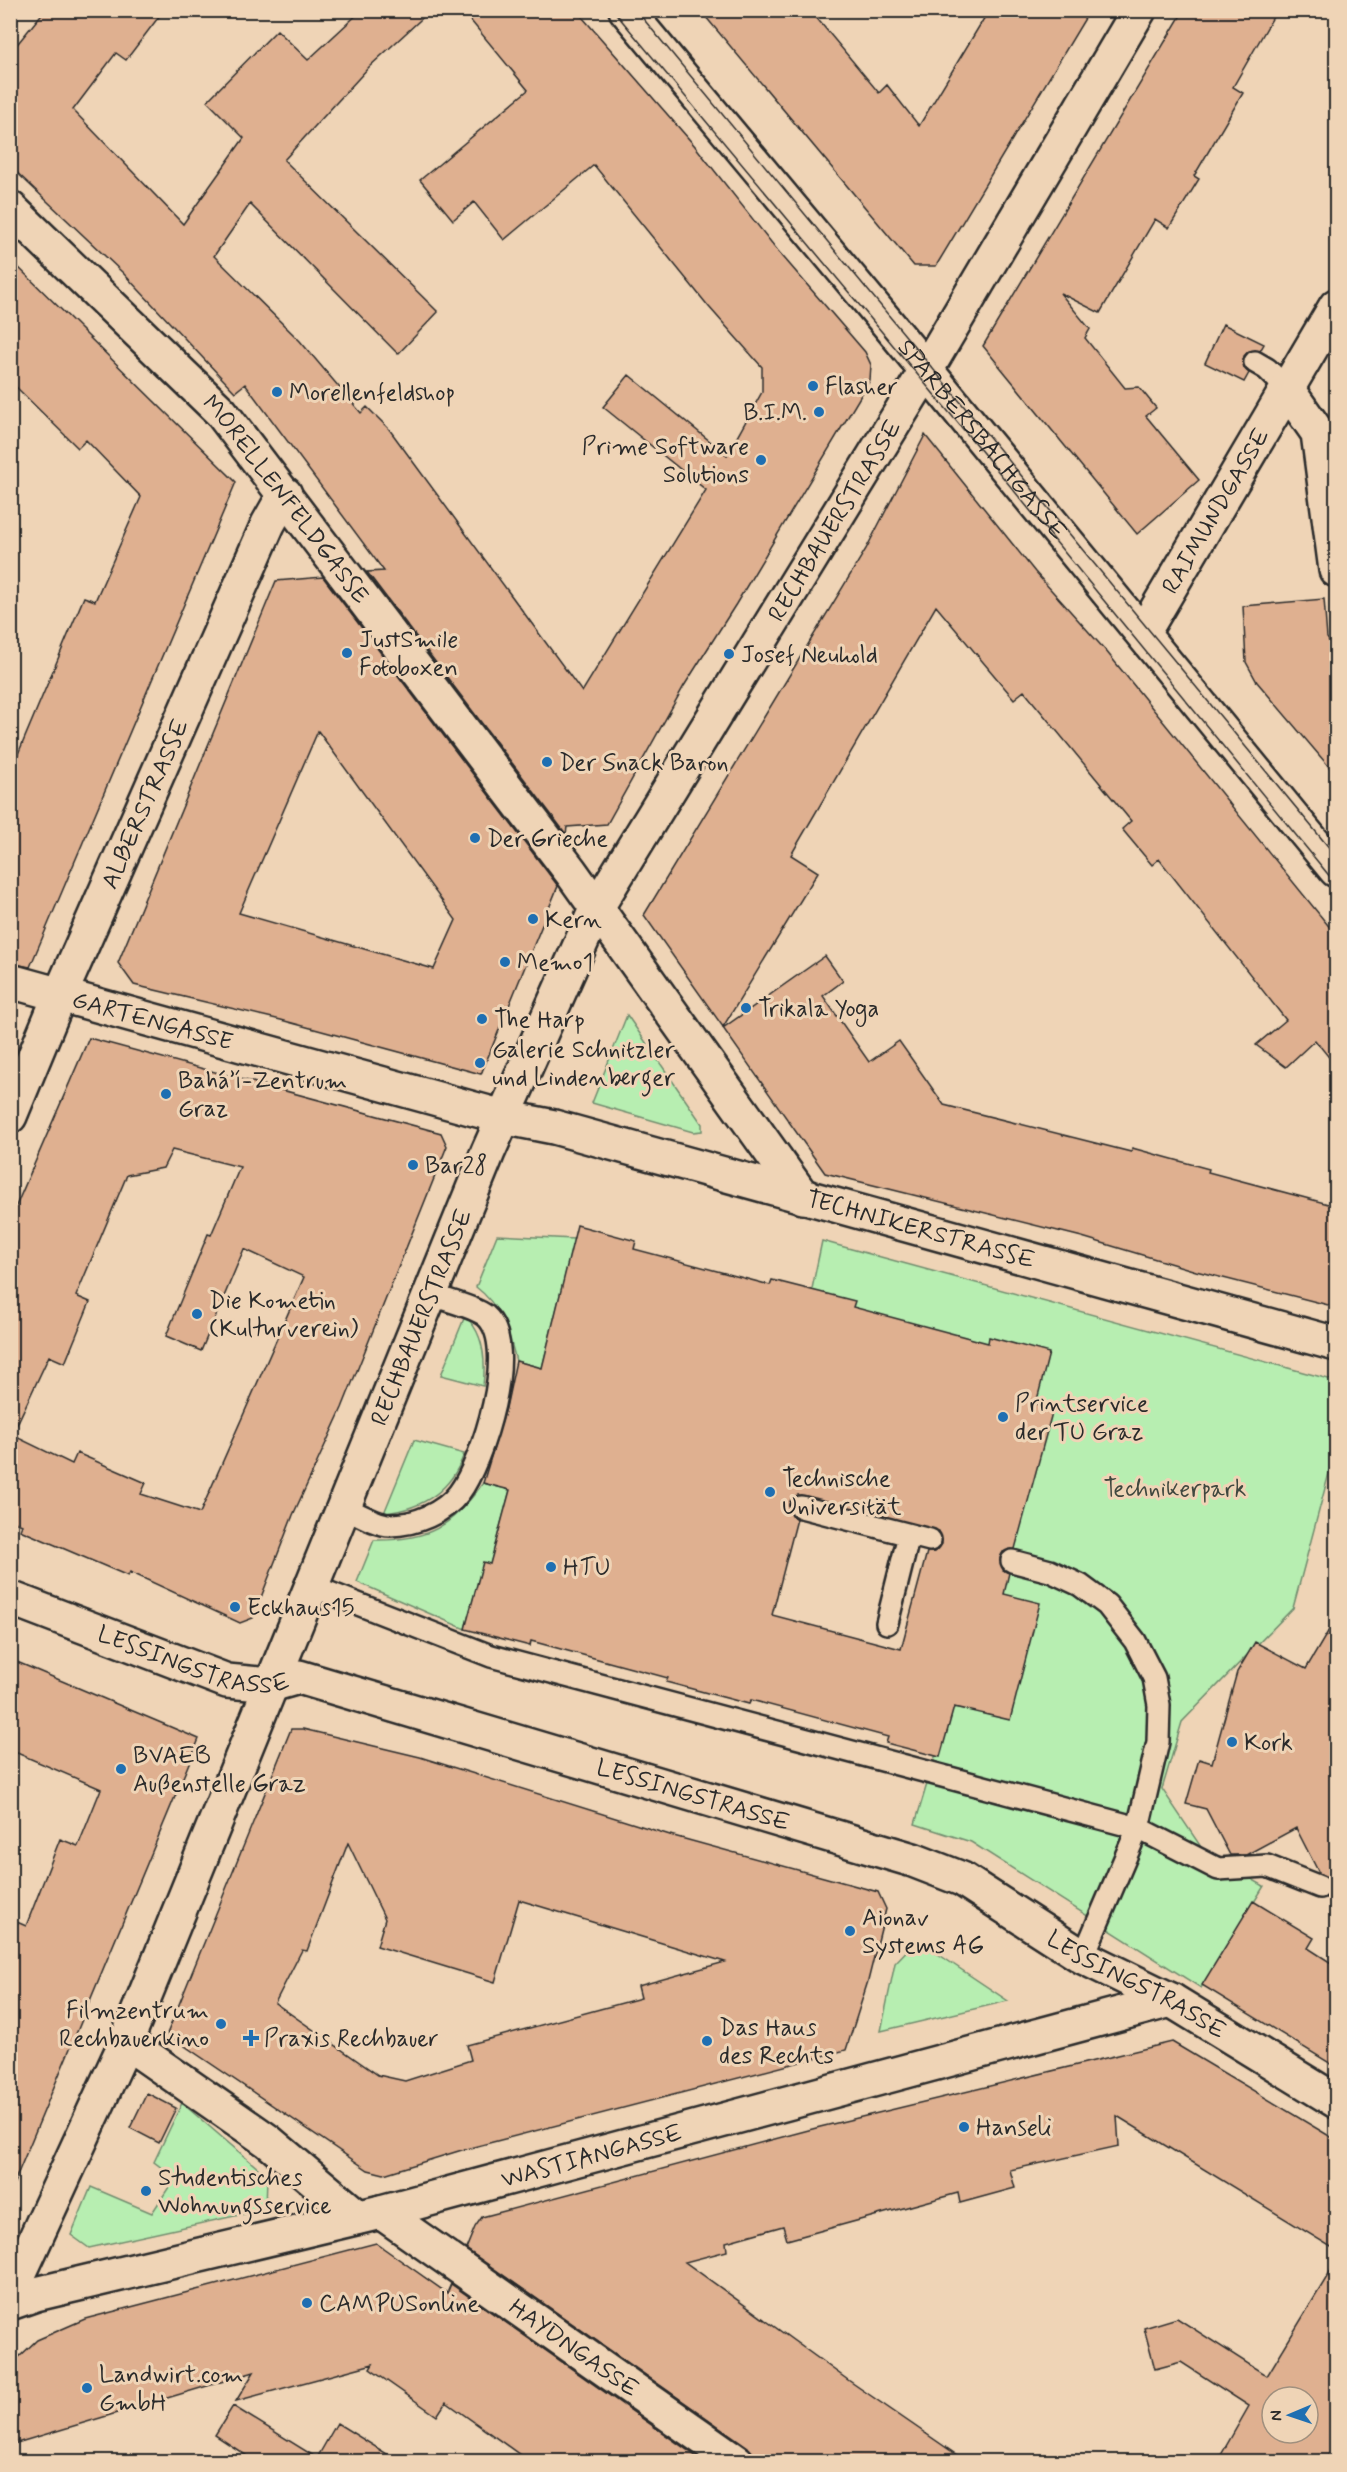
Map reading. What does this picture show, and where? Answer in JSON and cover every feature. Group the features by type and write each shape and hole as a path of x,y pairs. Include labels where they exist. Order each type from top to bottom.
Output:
{"street":[{"name":"SPARBERSBACHGASSE","path":"626,10 926,370 1336,870"},
{"name":"RECHBAUERSTRASSE","path":"10,2294 126,2042 503,1117 597,908 926,370 1139,10"},
{"name":"MORELLENFELDGASSE","path":"10,208 221,412 597,908 803,1197"},
{"name":"RAIMUNDGASSE","path":"1143,633 1336,306"},
{"path":"1287,389 1318,433 1336,570"},
{"name":"ALBERSTRASSE","path":"10,1116 60,995 268,524 285,494"},
{"name":"GARTENGASSE","path":"10,981 503,1117"},
{"name":"TECHNIKERSTRASSE","path":"503,1117 554,1127 1336,1344"},
{"name":"LESSINGSTRASSE","path":"10,1598 227,1681 271,1684 299,1677 913,1860 962,1879 1083,1957 1171,2000 1336,2101"},
{"name":"WASTIANGASSE","path":"10,2304 36,2294 369,2215 1171,2000"},
{"name":"HAYDNGASSE","path":"126,2042 369,2215 736,2462"}],"lane":[{"path":"1255,362 1267,369 1287,389"},
{"path":"344,1507 388,1526 432,1515 460,1492 483,1441 500,1375 497,1336 486,1316 430,1294"},
{"path":"801,1507 930,1540"},
{"path":"887,1623 909,1535"},
{"path":"1012,1561 1050,1571 1080,1585 1107,1605 1135,1641 1154,1678 1159,1705 1158,1742 1138,1828 1083,1957"},
{"path":"312,1586 491,1656 1138,1828 1218,1869 1268,1866 1320,1887"}],"green space":[{"path":"627,1015 702,1124 702,1131 693,1132 592,1103"},
{"path":"497,1235 574,1239 542,1368 516,1361 503,1320 492,1302 476,1287"},
{"name":"Technikerpark","path":"822,1241 1336,1381 1336,1447 1293,1608 1182,1722 1162,1789 1205,1853 1264,1886 1201,1988 971,1842 915,1824 950,1707 965,1709 1044,1423 809,1303"},
{"path":"465,1316 480,1339 484,1357 483,1386 441,1375"},
{"path":"414,1440 464,1454 451,1478 433,1496 411,1507 384,1513"},
{"path":"483,1483 510,1490 490,1565 483,1563 465,1629 357,1582 374,1540 410,1538 437,1528 460,1511"},
{"path":"917,1940 1008,2001 881,2031 895,1963"},
{"path":"182,2103 267,2176 266,2209 89,2248 71,2235 91,2187 152,2213 175,2178 154,2162"}],"building":[{"path":"45,10 164,10 126,60 116,53 73,110 183,224 244,138 207,101 277,30 308,60 362,10 431,10 369,67 284,160 438,312 398,354 250,204 214,256 300,341 361,413 367,407 389,429 582,692 706,490 603,407 629,375 727,455 762,392 762,367 709,307 594,165 504,240 474,202 453,220 420,180 528,90 462,10 576,10 695,146 778,251 865,352 871,365 870,380 736,604 684,686 607,824 567,827 566,834 367,572 384,571 245,384 235,392 123,273 10,166 10,53"},
{"path":"700,10 810,10 879,93 887,85 919,126 989,10 1090,10 936,266 914,266"},
{"path":"1184,10 1277,10 1233,87 1243,93 1194,176 1199,179 1169,228 1155,219 1100,313 1060,293 1090,329 1085,338 1125,388 1139,387 1156,408 1146,416 1199,480 1137,534 983,346"},
{"path":"10,259 236,482 30,967 10,963 10,773 84,597 95,601 141,497 86,440 78,448 10,381"},
{"path":"1223,324 1264,344 1260,351 1249,351 1244,356 1244,368 1249,373 1244,382 1205,363"},
{"path":"925,435 1035,572 1106,651 1336,935 1336,1066 1315,1040 1286,1067 1256,1045 1286,1020 1159,859 1152,865 1122,829 1131,821 1024,691 1014,699 936,606 791,855 818,872 723,1027 644,915 866,549"},
{"path":"323,577 558,886 481,1074 281,1020 134,985 118,963 276,581","holes":["318,731 456,920 434,969 239,913"]},
{"path":"1324,599 1327,638 1336,649 1336,775 1257,682 1246,662 1243,606"},
{"path":"825,956 843,981 823,996 869,1062 899,1041 944,1105 1131,1152 1132,1148 1209,1169 1208,1172 1336,1206 1336,1307 1196,1271 1082,1237 825,1173 723,1028"},
{"path":"89,1038 441,1133 447,1146 342,1408 293,1515 253,1618 240,1623 130,1572 128,1576 20,1530 22,1525 10,1520 10,1220","holes":["172,1150 240,1167 211,1235 208,1234 166,1336 201,1351 244,1249 304,1277 200,1513 141,1494 146,1483 77,1453 72,1464 12,1435 49,1356 65,1363 90,1302 76,1296 127,1175 163,1168"]},
{"name":"Technische Universität","path":"577,1225 636,1241 634,1249 770,1285 772,1280 855,1301 853,1307 988,1343 989,1337 1049,1353 1036,1404 1053,1409 1015,1549 1003,1552 1000,1558 1003,1570 1009,1573 1004,1594 1040,1603 1010,1720 954,1707 940,1757 886,1743 888,1737 751,1700 749,1704 666,1682 668,1678 531,1641 530,1646 465,1629 483,1562 490,1564 510,1490 483,1483 506,1408 516,1361 542,1368","holes":["798,1495 939,1531 942,1544 934,1552 927,1552 901,1649 772,1615 797,1519 792,1516 789,1504"]},
{"path":"1336,1618 1336,1907 1330,1894 1333,1886 1330,1880 1319,1873 1296,1828 1246,1855 1230,1855 1206,1809 1186,1804 1199,1759 1212,1763 1237,1672 1255,1642 1306,1669"},
{"path":"10,1659 199,1739 11,2190 10,1919 26,1926 60,1839 78,1846 101,1789 10,1750"},
{"path":"291,1729 303,1729 420,1757 670,1835 878,1892 886,1909 868,1981 846,2050 462,2150 384,2174 368,2170 167,2034","holes":["348,1843 385,1919 377,1946 495,1982 519,1900 725,1962 638,1986 641,1998 467,2045 471,2060 405,2081 378,2075 275,2003 302,1950 307,1951"]},
{"path":"1253,1901 1314,1938 1308,1948 1336,1966 1336,2067 1202,1985"},
{"path":"1172,2042 1336,2140 1336,2250 1117,2116 1119,2146 1010,2170 1015,2188 960,2203 958,2193 787,2240 783,2226 726,2242 727,2251 685,2262 848,2380 967,2462 755,2462 748,2447 466,2249 482,2217 820,2127"},
{"path":"147,2093 176,2108 159,2143 130,2128"},
{"path":"376,2243 447,2293 451,2284 704,2462 530,2462 446,2402 437,2416 370,2369 373,2364 236,2401 254,2372 10,2445 10,2373 17,2359 37,2340 85,2319"},
{"path":"1336,2262 1336,2443 1324,2462 1217,2462 1249,2406 1181,2362 1155,2369 1144,2328 1177,2318 1267,2376"},
{"path":"233,2406 317,2458 337,2423 400,2462 256,2462 215,2435"}],"tram line":[{"path":"613,10 988,459 1336,884"},
{"path":"636,10 1336,856"}],"place":[{"name":"Flasher","path":"813,386"},
{"name":"Morellenfeldshop","path":"277,392"},
{"name":"B.I.M.","path":"819,412"},
{"name":"Prime Software Solutions","path":"761,460"},
{"name":"JustSmile Fotoboxen","path":"347,653"},
{"name":"Josef Neuhold","path":"729,654"},
{"name":"Der Snack Baron","path":"547,762"},
{"name":"Der Grieche","path":"475,838"},
{"name":"Kern","path":"533,919"},
{"name":"Memo1","path":"505,962"},
{"name":"Trikala Yoga","path":"746,1008"},
{"name":"The Harp","path":"482,1019"},
{"name":"Galerie Schnitzler und Lindenberger","path":"480,1063"},
{"name":"Bahá’í-Zentrum Graz","path":"166,1094"},
{"name":"Bar28","path":"413,1165"},
{"name":"Die Kometin (Kulturverein)","path":"197,1314"},
{"name":"Printservice der TU Graz","path":"1003,1417"},
{"name":"Technische Universität","path":"770,1492"},
{"name":"HTU","path":"551,1567"},
{"name":"Eckhaus15","path":"235,1607"},
{"name":"Kork","path":"1232,1742"},
{"name":"BVAEB Außenstelle Graz","path":"121,1769"},
{"name":"Aionav Systems AG","path":"850,1931"},
{"name":"Filmzentrum Rechbauerkino","path":"221,2024"},
{"name":"Praxis Rechbauer","path":"251,2038"},
{"name":"Das Haus des Rechts","path":"707,2041"},
{"name":"Hanseli","path":"964,2127"},
{"name":"Studentisches Wohnungsservice","path":"146,2191"},
{"name":"CAMPUSonline","path":"307,2303"},
{"name":"Landwirt.com GmbH","path":"87,2388"}]}
